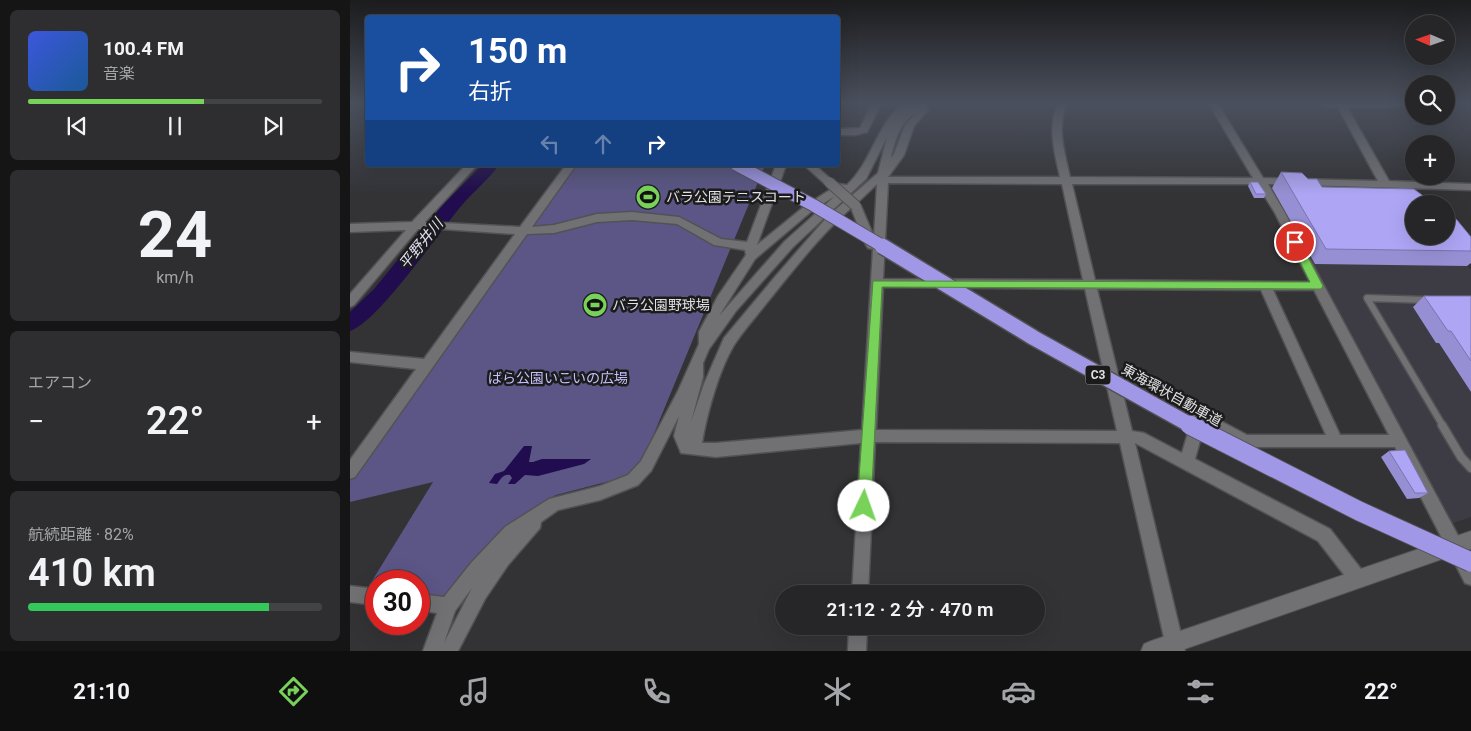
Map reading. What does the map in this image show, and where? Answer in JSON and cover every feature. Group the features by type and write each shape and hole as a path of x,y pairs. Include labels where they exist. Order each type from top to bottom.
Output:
{"highway":[{"name":"東海環状自動車道","path":"740,167 816,208 1148,403 1274,470 1471,562"}],"street":[{"path":"432,651 448,606 476,569 511,533 554,504 600,493 633,480 646,466 684,393 700,354 732,308 788,244 855,183 870,165 887,134"},
{"path":"860,585 883,177 889,134"},
{"path":"694,448 698,424 711,384 730,342 832,219 883,177 900,156 907,134"},
{"path":"1059,134 1066,180 1089,285 1175,647"},
{"path":"1232,134 1280,213 1399,441 1462,542 1471,577"},
{"path":"1358,134 1385,184"},
{"path":"350,302 470,167"},
{"path":"350,472 570,167"},
{"path":"780,167 751,251 722,299 705,332 681,436 686,448 716,450 868,436 1139,438 1324,535 1358,579"},
{"path":"811,167 856,206 878,262"},
{"path":"883,177 1260,181 1471,187"},
{"path":"751,251 839,187 848,183 855,183"},
{"path":"350,228 442,225 523,231 554,229 597,218 632,216 679,221 718,242 751,251"},
{"path":"877,284 1317,286"},
{"path":"1265,286 1335,439"},
{"path":"350,357 427,365"},
{"path":"1187,462 1200,416 1245,441 1335,439 1399,441"},
{"path":"449,651 479,593 502,559 541,513"},
{"path":"1151,651 1175,647 1462,542"},
{"path":"350,594 365,596"},
{"path":"430,604 448,606"},
{"path":"857,651 858,635"}],"lane":[{"path":"1433,300 1367,298 1461,457 1471,468"}],"shaded area":[{"path":"1278,202 1401,204 1405,214 1405,245 1439,245 1453,250 1471,270 1471,517 1450,524"},
{"path":"524,446 532,446 529,462 542,459 591,459 584,464 538,476 525,475 515,484 508,484 512,478 510,475 502,477 497,484 489,483 495,474 504,471"}],"green space":[{"name":"ばら公園いこいの広場","path":"576,167 764,167 641,465 625,477 556,495 535,507 517,522 448,600 430,598 430,570 379,570 433,482 350,502 350,480"}],"building":[{"path":"1281,172 1302,173 1308,179 1317,179 1322,187 1414,189 1422,195 1405,195 1405,245 1455,245 1455,219 1471,237 1471,251 1326,249"},
{"path":"1250,182 1258,182 1266,194 1256,194"},
{"path":"1424,296 1471,296 1471,361 1451,331 1448,331"},
{"path":"1405,450 1428,493 1415,493 1389,451"}],"waterway":[{"name":"平野井川","path":"350,323 381,294 448,211 489,167"}],"place":[{"name":"バラ公園テニスコート","path":"648,197"},
{"name":"バラ公園野球場","path":"595,305"}],"route":[{"path":"864,506 877,284 1317,286 1295,242"}]}
